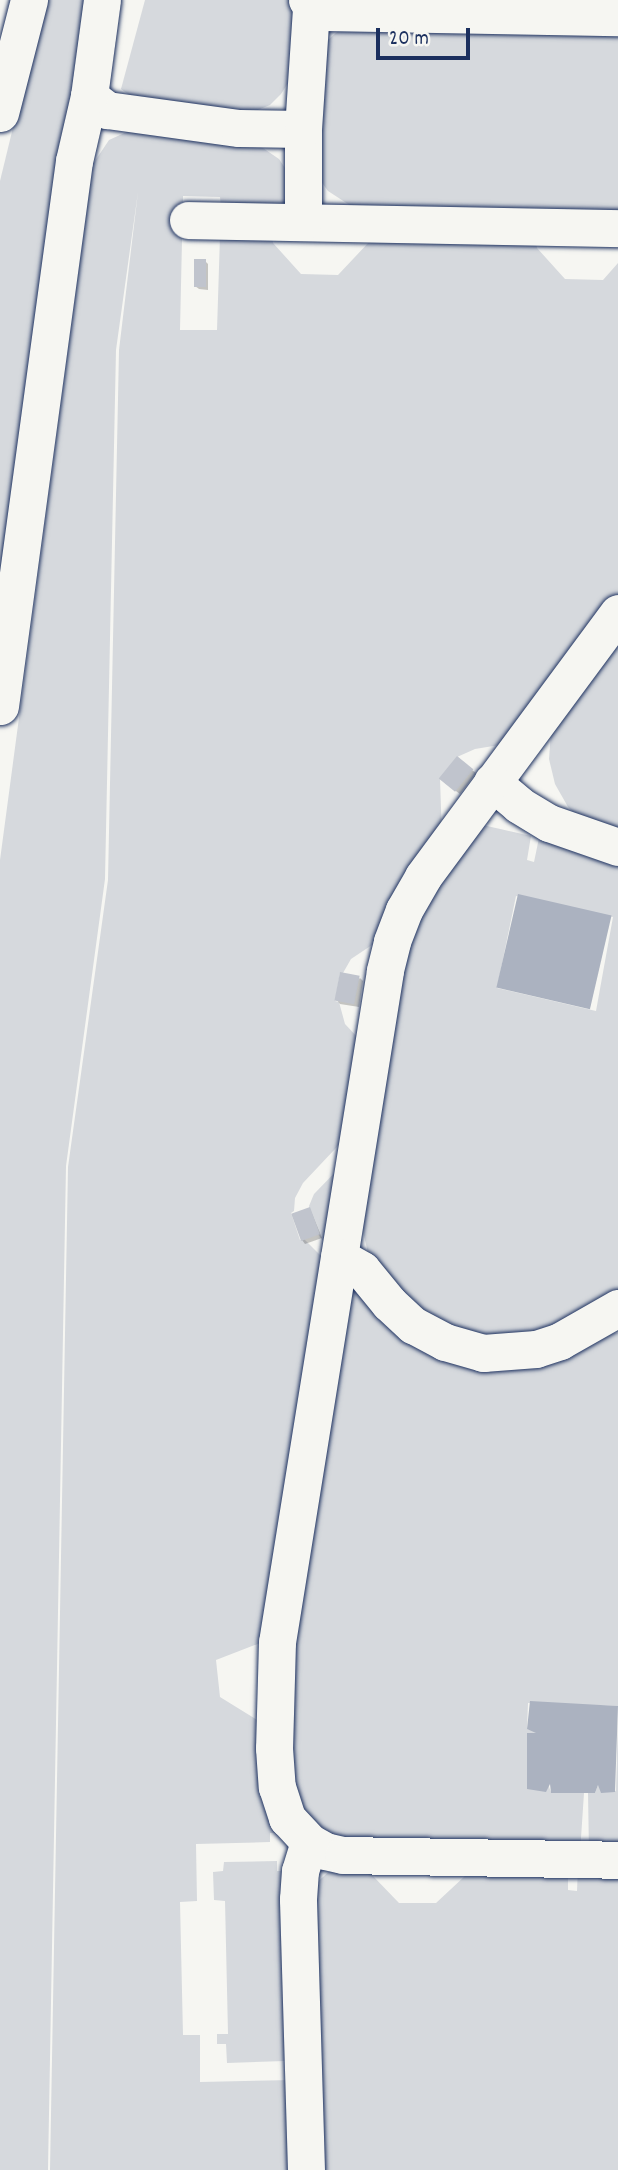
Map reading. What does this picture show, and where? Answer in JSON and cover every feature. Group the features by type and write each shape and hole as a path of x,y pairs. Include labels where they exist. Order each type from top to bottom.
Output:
{"street":[{"path":"0,113 29,0"},
{"path":"0,706 74,161 89,96 102,0"},
{"path":"303,222 303,129 309,4 324,12 482,8 618,17"},
{"path":"89,96 107,110 239,128 303,129"},
{"path":"188,220 618,228"},
{"path":"618,613 423,877 404,910 392,942 385,971 283,1603 274,1690 274,1748 280,1803 287,1818 309,1842 325,1851 343,1855 618,1860"},
{"path":"492,782 519,805 549,823 618,847"},
{"path":"339,1257 362,1270 389,1303 413,1325 444,1342 483,1353 536,1349 560,1341 618,1308"},
{"path":"306,2170 298,1885 309,1842"}],"shaded area":[{"path":"44,0 88,0 0,666 0,181"},
{"path":"145,0 296,0 288,83 270,105 253,112 132,97 121,89"},
{"path":"618,25 618,213 351,206 328,191 320,180 321,55 329,39 344,26"},
{"path":"131,130 260,146 279,159 287,171 289,208 221,206 220,197 183,196 180,330 217,330 220,236 272,237 273,243 301,274 338,275 370,241 536,242 537,248 565,279 603,280 618,263 618,600 512,743 475,749 457,757 440,779 442,837 378,941 351,959 343,973 340,973 335,1001 339,1002 345,1024 360,1040 351,1132 303,1183 291,1213 300,1240 304,1239 323,1258 268,1640 216,1660 220,1697 267,1726 280,1833 270,1833 270,1842 196,1844 197,1901 180,1902 183,2035 200,2035 200,2082 295,2080 297,2170 50,2170 68,1167 108,880 119,350 138,192 116,350 105,879 66,1166 48,2170 0,2170 0,860 93,164 109,140"},
{"path":"618,627 618,838 576,815 568,807 555,784 549,759 552,718"},
{"path":"474,823 531,836 527,860 534,862 539,838 618,854 618,1298 516,1345 439,1332 369,1257 356,1202 395,963","holes":["516,896 613,917 596,1011 497,988"]},
{"path":"518,894 612,916 590,1009 496,988"},
{"path":"347,1160 323,1241 317,1233 309,1206 314,1194"},
{"path":"352,1284 421,1340 618,1333 618,1706 528,1703 527,1729 536,1733 528,1733 551,1792 584,1793 580,1853 343,1841 321,1829 295,1802 282,1688"},
{"path":"530,1701 618,1706 615,1792 601,1793 598,1785 595,1793 551,1793 550,1784 546,1792 527,1789 527,1733 536,1733 527,1729"},
{"path":"618,1717 618,1853 589,1853 588,1793 595,1793 598,1785 616,1791"},
{"path":"277,1861 277,1871 288,1871 285,2061 227,2063 226,2044 217,2044 217,2034 228,2034 225,1901 214,1900 213,1872 223,1871 224,1862"},
{"path":"372,1864 372,1875 399,1903 436,1903 467,1871 568,1867 568,1890 577,1891 578,1867 618,1868 618,2170 320,2170 312,1887 334,1867"}],"building":[{"path":"194,259 206,259 206,287 194,287"},
{"path":"457,756 473,769 455,792 439,779"},
{"path":"340,972 360,976 354,1004 334,1000"},
{"path":"310,1207 320,1234 301,1241 291,1214"}]}
